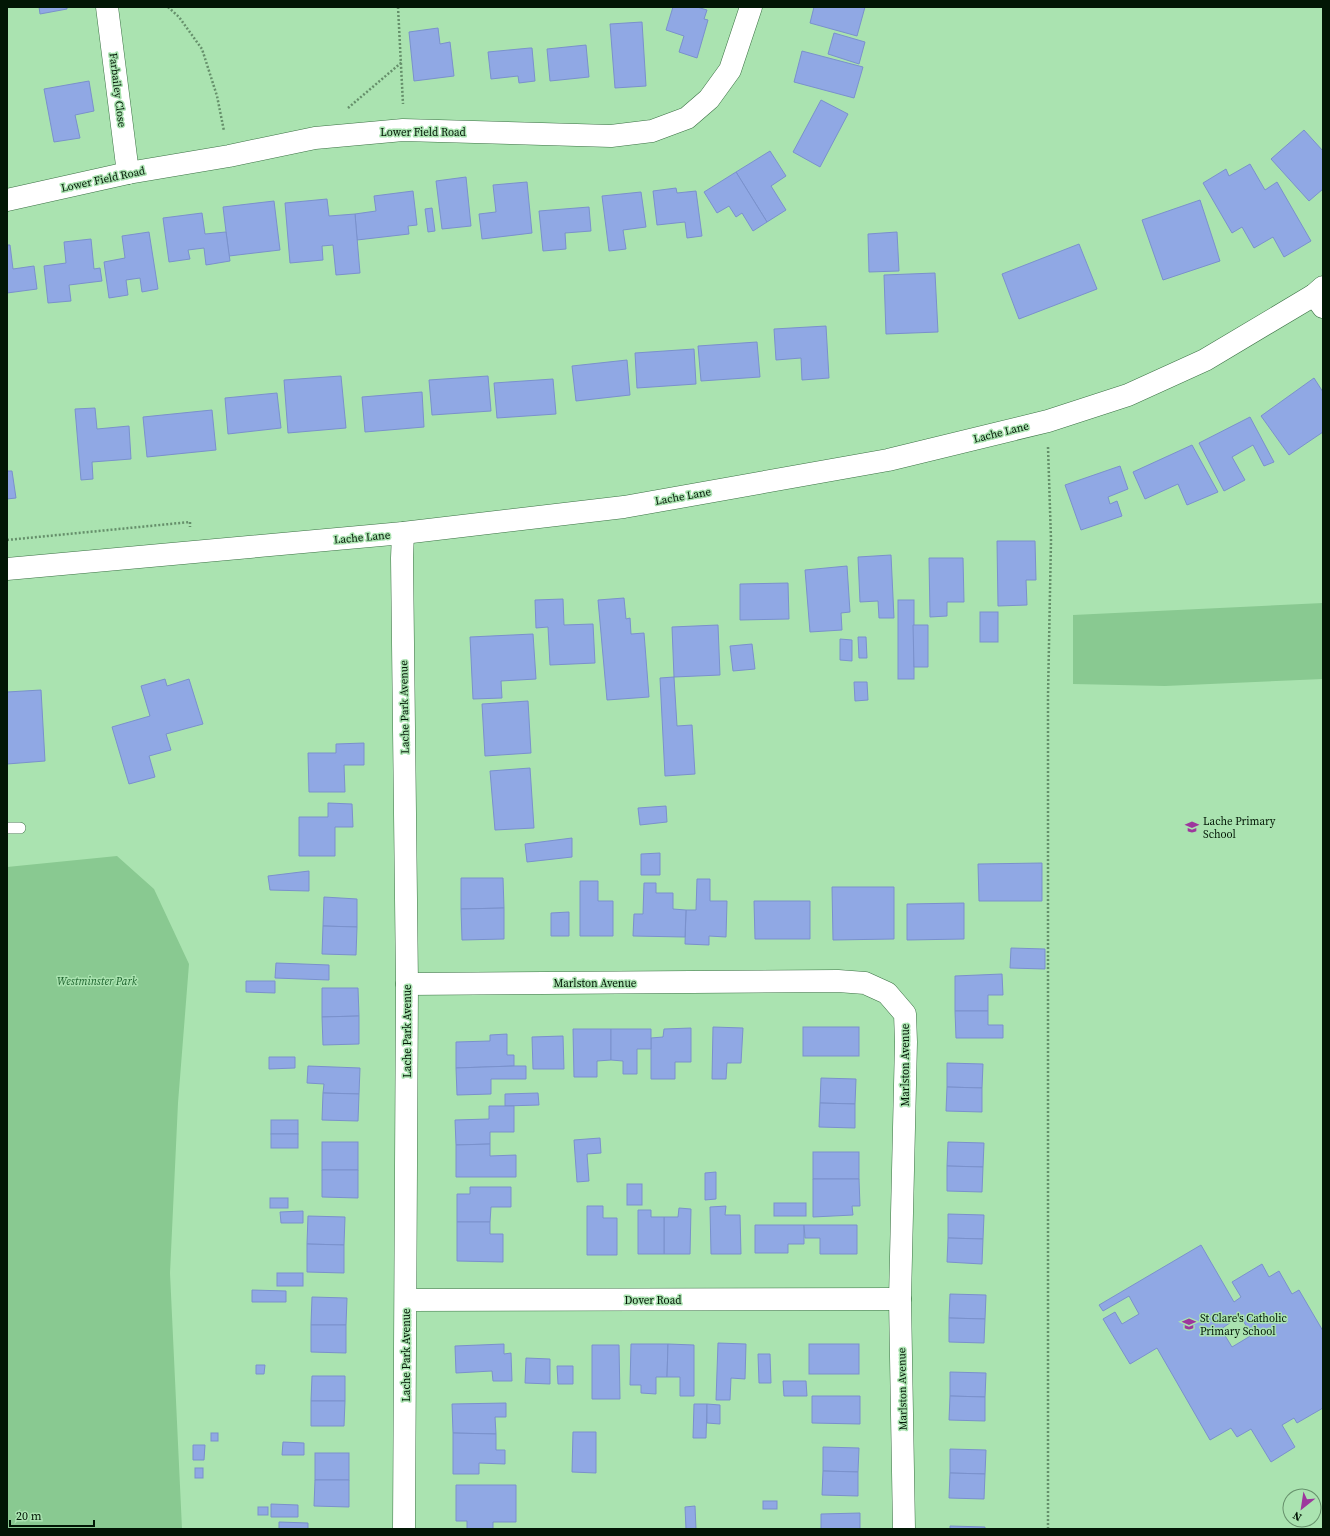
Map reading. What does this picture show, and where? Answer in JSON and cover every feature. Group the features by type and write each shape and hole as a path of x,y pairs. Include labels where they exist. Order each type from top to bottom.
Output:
{"street":[{"name":"Farbailey Close","path":"107,7 128,173"},
{"name":"Lower Field Road","path":"7,200 128,173 229,156 314,138 403,130 611,136 652,131 686,118 709,99 730,70 751,7"},
{"name":"Lache Lane","path":"7,569 404,534 624,507 888,460 1048,421 1128,395 1205,360 1320,297"},
{"name":"Lache Park Avenue","path":"404,534 402,566 407,984 404,1529"},
{"name":"Marlston Avenue","path":"407,984 838,981 865,983 887,993 905,1014 906,1042 900,1299 904,1529"},
{"name":"Dover Road","path":"406,1300 900,1299"}],"lane":[{"path":"7,828 20,828"}],"path":[{"path":"168,7 179,17 202,49 217,96 229,156"},
{"path":"398,7 402,62 403,130"},
{"path":"344,112 402,62"},
{"path":"1048,421 1050,540 1048,696 1048,1529"}],"green space":[{"path":"1323,603 1323,679 1165,686 1073,684 1073,615"},
{"name":"Westminster Park","path":"117,856 154,889 189,964 178,1103 170,1273 182,1529 7,1529 7,867"}],"building":[{"path":"39,7 67,7 67,9 40,14"},
{"path":"673,7 697,7 707,10 704,19 708,20 697,58 679,52 684,36 666,30"},
{"path":"814,7 865,7 857,36 810,23"},
{"path":"642,22 646,86 615,88 610,24"},
{"path":"438,28 440,44 450,42 454,76 414,81 409,32"},
{"path":"834,33 865,42 859,64 828,54"},
{"path":"586,45 589,77 550,81 547,49"},
{"path":"532,48 535,81 519,83 518,76 491,79 488,52"},
{"path":"802,51 863,67 854,98 794,82"},
{"path":"89,81 94,111 75,115 80,138 54,142 44,89"},
{"path":"821,100 848,114 820,167 793,152"},
{"path":"1304,130 1323,151 1323,189 1309,201 1271,159"},
{"path":"770,151 786,176 771,186 786,210 767,222 736,172"},
{"path":"1250,164 1265,190 1277,182 1311,241 1284,257 1273,237 1254,248 1242,227 1232,233 1203,183 1226,169 1229,176"},
{"path":"736,172 767,222 753,231 742,213 736,217 729,206 717,213 704,192"},
{"path":"466,177 471,226 442,229 436,181"},
{"path":"527,182 532,233 482,239 479,214 496,212 493,185"},
{"path":"676,188 677,193 696,191 702,236 687,238 685,222 657,225 653,191"},
{"path":"413,191 417,225 408,226 409,234 357,240 355,214 376,211 374,196"},
{"path":"641,192 646,227 623,230 626,249 609,251 602,196"},
{"path":"327,199 329,216 355,214 360,273 336,275 333,245 322,246 323,260 290,263 285,203"},
{"path":"1200,200 1220,261 1163,280 1142,220"},
{"path":"274,201 280,250 229,256 223,207"},
{"path":"589,207 591,231 565,233 566,249 543,251 539,211"},
{"path":"432,208 435,231 428,232 425,209"},
{"path":"202,213 205,234 226,232 230,261 206,265 204,248 188,250 190,259 169,262 163,218"},
{"path":"149,232 158,289 142,292 140,278 126,280 128,295 109,298 104,262 125,258 122,236"},
{"path":"897,232 899,271 869,272 868,234"},
{"path":"91,239 94,269 100,268 102,281 69,285 71,301 48,303 44,266 66,263 64,242"},
{"path":"1079,244 1097,289 1019,319 1002,274"},
{"path":"7,245 10,245 13,269 34,266 37,289 7,293"},
{"path":"935,273 938,332 886,334 884,275"},
{"path":"826,326 829,378 802,380 801,358 776,360 774,329"},
{"path":"757,342 760,377 701,381 698,346"},
{"path":"694,349 696,384 637,388 635,353"},
{"path":"627,360 630,395 576,401 572,366"},
{"path":"341,376 346,428 288,433 284,380"},
{"path":"488,376 491,411 432,415 429,380"},
{"path":"1314,378 1323,392 1323,432 1289,455 1261,416"},
{"path":"553,379 556,414 497,418 494,383"},
{"path":"422,392 424,427 365,432 362,397"},
{"path":"277,393 281,428 228,434 225,398"},
{"path":"95,408 97,429 129,426 131,459 92,462 93,479 81,480 75,409"},
{"path":"212,410 216,450 147,457 143,417"},
{"path":"1250,417 1274,462 1264,466 1253,445 1232,457 1245,480 1224,491 1199,443"},
{"path":"1192,445 1218,492 1187,505 1178,484 1145,499 1133,472"},
{"path":"1120,466 1128,489 1108,497 1110,504 1117,501 1122,516 1081,530 1065,485"},
{"path":"7,471 12,471 16,498 7,499"},
{"path":"997,541 1035,541 1036,580 1026,580 1027,605 998,606"},
{"path":"891,555 894,618 879,618 878,601 860,602 858,557"},
{"path":"929,558 963,558 964,602 947,602 947,616 930,617"},
{"path":"847,566 850,612 841,613 842,630 810,632 805,570"},
{"path":"788,583 789,619 740,620 740,584"},
{"path":"624,598 626,619 630,618 631,634 644,633 649,697 607,700 598,600"},
{"path":"563,599 564,625 593,624 595,663 550,665 548,627 536,628 535,600"},
{"path":"898,600 914,600 914,679 898,679"},
{"path":"980,612 998,612 998,642 980,642"},
{"path":"718,625 720,675 674,677 672,627"},
{"path":"913,625 928,625 928,667 914,667"},
{"path":"533,634 536,679 501,681 502,698 473,699 470,637"},
{"path":"858,637 866,637 867,658 859,658"},
{"path":"840,639 852,640 852,661 840,660"},
{"path":"752,644 755,669 733,671 730,646"},
{"path":"674,677 677,726 692,725 695,774 665,776 660,678"},
{"path":"165,679 167,686 189,679 203,724 166,734 171,750 149,756 155,777 129,784 112,727 150,716 141,686"},
{"path":"854,682 867,682 868,700 855,701"},
{"path":"41,690 45,761 7,764 7,692"},
{"path":"528,701 531,753 485,756 482,704"},
{"path":"364,743 364,765 344,765 345,792 309,792 308,753 336,753 336,744"},
{"path":"530,768 534,828 495,830 490,771"},
{"path":"328,803 352,804 353,827 335,827 335,856 299,856 299,817 328,817"},
{"path":"666,806 667,822 640,825 638,808"},
{"path":"572,838 572,857 527,862 525,844"},
{"path":"660,853 660,875 641,875 641,854"},
{"path":"1042,863 1042,901 979,901 978,864"},
{"path":"309,871 309,891 270,890 268,876"},
{"path":"461,878 503,878 504,908 461,909"},
{"path":"697,879 710,879 710,901 727,901 726,937 709,936 709,945 685,944 686,910 696,910"},
{"path":"580,881 598,881 598,901 613,901 613,936 580,936"},
{"path":"644,883 656,883 656,893 673,893 673,909 686,910 685,937 633,936 634,914 643,914"},
{"path":"832,887 894,887 894,939 833,940"},
{"path":"324,897 357,899 357,927 323,926"},
{"path":"754,901 810,901 810,939 755,939"},
{"path":"964,903 964,939 907,940 907,904"},
{"path":"504,908 504,939 462,940 461,909"},
{"path":"569,912 569,936 551,936 551,913"},
{"path":"323,926 357,927 356,955 322,954"},
{"path":"1011,948 1045,949 1045,969 1010,968"},
{"path":"276,963 329,965 329,980 275,978"},
{"path":"1002,974 1003,995 988,995 988,1011 955,1011 955,976"},
{"path":"246,981 275,981 275,993 246,992"},
{"path":"322,988 358,988 359,1016 322,1017"},
{"path":"955,1011 988,1011 988,1025 1003,1025 1003,1038 956,1038"},
{"path":"359,1016 359,1044 323,1045 322,1017"},
{"path":"713,1027 743,1028 741,1063 727,1063 726,1079 712,1079"},
{"path":"803,1027 859,1027 859,1056 803,1056"},
{"path":"691,1028 691,1062 675,1062 675,1079 651,1079 651,1038 663,1037 664,1029"},
{"path":"573,1029 611,1029 611,1060 597,1061 597,1077 574,1077"},
{"path":"611,1029 651,1029 651,1049 637,1049 637,1074 623,1074 623,1061 611,1060"},
{"path":"507,1034 507,1055 514,1055 514,1066 456,1068 456,1042 490,1041 490,1035"},
{"path":"563,1036 564,1069 533,1069 532,1037"},
{"path":"269,1057 295,1057 295,1068 269,1069"},
{"path":"947,1063 983,1064 982,1088 947,1087"},
{"path":"308,1066 360,1068 359,1094 323,1093 324,1084 307,1083"},
{"path":"526,1066 526,1079 491,1079 491,1094 457,1095 456,1068"},
{"path":"821,1078 856,1079 855,1104 820,1103"},
{"path":"947,1087 982,1088 982,1112 946,1111"},
{"path":"323,1093 359,1094 358,1121 322,1120"},
{"path":"538,1093 539,1105 505,1106 505,1094"},
{"path":"820,1103 855,1104 855,1128 819,1127"},
{"path":"489,1106 514,1106 514,1132 490,1132 490,1144 456,1145 455,1120 489,1119"},
{"path":"271,1120 298,1120 298,1134 271,1134"},
{"path":"271,1134 298,1134 298,1148 271,1148"},
{"path":"600,1138 601,1153 587,1154 589,1181 577,1182 574,1140"},
{"path":"322,1142 358,1142 358,1170 322,1170"},
{"path":"948,1142 984,1143 983,1167 947,1166"},
{"path":"490,1144 490,1156 516,1155 516,1177 456,1177 456,1145"},
{"path":"813,1152 859,1152 859,1179 813,1179"},
{"path":"947,1166 983,1167 982,1192 947,1191"},
{"path":"322,1170 358,1170 358,1198 322,1197"},
{"path":"716,1172 716,1199 705,1200 705,1173"},
{"path":"813,1179 859,1179 860,1206 852,1206 853,1215 813,1217"},
{"path":"627,1184 642,1184 642,1205 627,1205"},
{"path":"470,1187 511,1187 511,1207 491,1207 490,1222 457,1222 457,1194 470,1194"},
{"path":"270,1198 288,1198 288,1208 270,1208"},
{"path":"774,1203 806,1203 806,1216 774,1216"},
{"path":"587,1206 603,1206 603,1218 617,1218 617,1255 587,1255"},
{"path":"726,1206 725,1215 740,1215 741,1254 711,1254 710,1207"},
{"path":"679,1208 691,1209 690,1254 664,1254 664,1217 678,1217"},
{"path":"638,1210 651,1210 651,1217 664,1217 664,1254 638,1254"},
{"path":"303,1211 303,1223 281,1223 280,1212"},
{"path":"948,1214 984,1215 983,1239 948,1238"},
{"path":"308,1216 345,1217 344,1245 307,1244"},
{"path":"457,1222 490,1222 490,1234 503,1234 503,1262 457,1261"},
{"path":"755,1225 804,1225 804,1244 788,1244 788,1253 755,1253"},
{"path":"804,1225 857,1225 857,1254 820,1254 820,1238 805,1238"},
{"path":"948,1238 983,1239 982,1264 947,1262"},
{"path":"307,1244 344,1245 344,1273 307,1272"},
{"path":"1201,1245 1234,1302 1241,1297 1232,1282 1262,1264 1269,1277 1279,1271 1292,1294 1299,1290 1323,1331 1323,1408 1297,1423 1294,1418 1282,1425 1295,1447 1271,1462 1251,1429 1237,1437 1231,1428 1210,1440 1157,1348 1130,1364 1103,1319 1115,1312 1122,1324 1139,1314 1129,1296 1103,1311 1099,1305","holes":["1240,1316 1252,1335 1232,1347 1221,1329"]},
{"path":"277,1273 303,1273 303,1286 277,1286"},
{"path":"252,1290 286,1291 286,1302 252,1302"},
{"path":"950,1294 986,1295 985,1319 949,1318"},
{"path":"312,1297 347,1298 346,1325 311,1325"},
{"path":"949,1318 985,1319 984,1343 949,1342"},
{"path":"311,1325 346,1325 346,1353 311,1352"},
{"path":"718,1343 746,1344 745,1379 731,1378 730,1400 716,1400"},
{"path":"504,1344 504,1354 511,1353 512,1381 493,1381 492,1371 456,1373 455,1346"},
{"path":"631,1344 668,1344 667,1377 656,1377 656,1394 641,1393 641,1385 630,1385"},
{"path":"668,1344 694,1345 694,1396 680,1396 680,1377 667,1377"},
{"path":"809,1344 859,1344 859,1374 809,1374"},
{"path":"592,1345 619,1345 620,1399 592,1399"},
{"path":"758,1354 770,1354 771,1383 759,1383"},
{"path":"526,1358 550,1359 550,1384 525,1383"},
{"path":"256,1365 265,1365 264,1374 256,1374"},
{"path":"557,1366 573,1366 573,1384 558,1384"},
{"path":"950,1372 986,1373 985,1397 950,1396"},
{"path":"312,1376 345,1376 345,1401 311,1401"},
{"path":"783,1381 806,1381 807,1396 784,1396"},
{"path":"812,1396 860,1396 860,1424 812,1423"},
{"path":"950,1396 985,1397 985,1421 949,1420"},
{"path":"311,1401 345,1401 344,1426 311,1426"},
{"path":"506,1403 506,1417 495,1417 496,1434 453,1433 452,1404"},
{"path":"694,1404 707,1404 706,1438 693,1438"},
{"path":"707,1404 720,1405 720,1424 707,1423"},
{"path":"573,1432 596,1432 596,1473 572,1472"},
{"path":"211,1433 218,1433 218,1441 211,1441"},
{"path":"453,1433 496,1434 496,1450 505,1450 505,1464 479,1463 479,1474 453,1474"},
{"path":"283,1442 304,1443 304,1455 282,1455"},
{"path":"193,1445 205,1445 204,1460 193,1460"},
{"path":"823,1447 859,1448 858,1472 823,1471"},
{"path":"950,1449 986,1450 985,1474 950,1473"},
{"path":"315,1453 349,1453 349,1480 315,1480"},
{"path":"195,1468 203,1468 203,1478 195,1478"},
{"path":"823,1471 858,1472 858,1496 822,1495"},
{"path":"950,1473 985,1474 984,1499 949,1498"},
{"path":"315,1480 349,1480 349,1507 314,1506"},
{"path":"456,1485 516,1485 516,1522 493,1522 493,1529 467,1529 467,1521 456,1521"},
{"path":"763,1501 777,1501 777,1509 763,1509"},
{"path":"271,1504 298,1505 298,1517 271,1517"},
{"path":"695,1506 696,1529 686,1529 685,1507"},
{"path":"258,1507 268,1507 268,1515 258,1515"},
{"path":"860,1513 860,1529 821,1529 821,1514"},
{"path":"279,1522 308,1523 308,1529 279,1529"},
{"path":"950,1526 985,1527 985,1529 950,1529"}],"place":[{"name":"Lache Primary School","path":"1192,827"},
{"name":"St Clare's Catholic Primary School","path":"1189,1324"}]}
